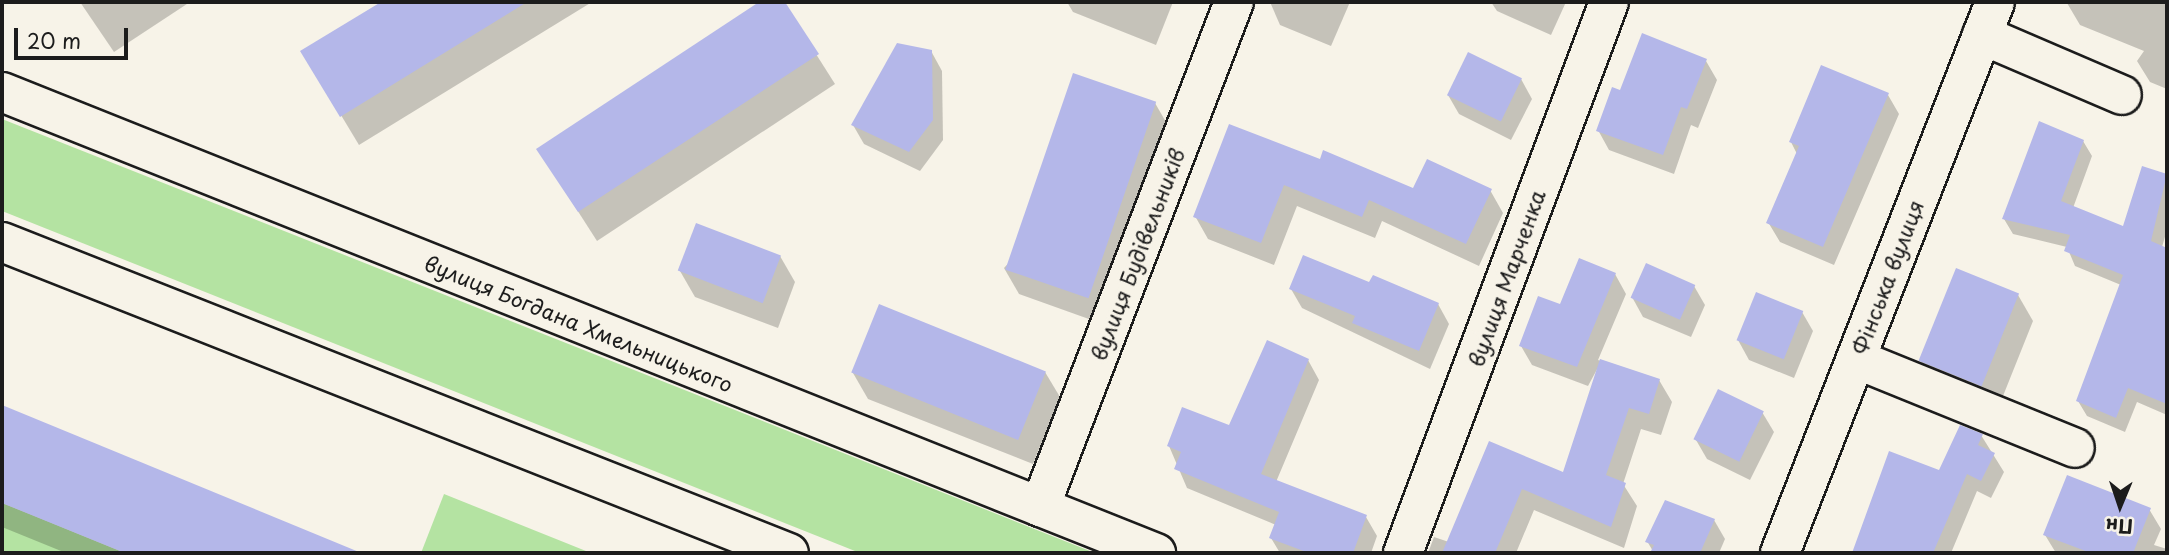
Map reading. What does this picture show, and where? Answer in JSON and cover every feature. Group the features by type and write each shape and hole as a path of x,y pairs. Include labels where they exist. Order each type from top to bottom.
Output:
{"street":[{"name":"вулиця Будівельників","path":"1040,507 1234,2"},
{"name":"вулиця Марченка","path":"1404,553 1609,2"},
{"path":"1989,18 2122,95"},
{"name":"Фінська вулиця","path":"1780,553 1989,18"},
{"name":"вулиця Богдана Хмельницького","path":"2,92 1156,553"},
{"path":"2,242 789,553"},
{"path":"1856,359 2075,448"}],"green space":[{"path":"2,119 1095,553 860,553 2,211"},
{"path":"444,494 591,553 421,553"},
{"path":"2,503 32,515 125,553 2,553"}],"building":[{"path":"381,2 527,2 340,117 300,51"},
{"path":"759,2 785,2 819,54 578,212 536,149"},
{"path":"1642,33 1707,59 1687,109 1681,107 1663,155 1596,131 1612,87 1620,90"},
{"path":"897,43 932,50 933,120 909,152 851,125"},
{"path":"1468,52 1522,78 1501,121 1447,95"},
{"path":"1821,65 1889,93 1823,247 1766,223 1799,146 1789,142"},
{"path":"1073,73 1156,102 1088,298 1005,270"},
{"path":"2039,121 2084,140 2061,201 2123,226 2142,166 2167,174 2151,241 2167,248 2167,404 2128,388 2116,418 2076,401 2123,275 2064,251 2070,235 2002,219"},
{"path":"1229,124 1320,159 1323,150 1413,188 1427,159 1492,189 1466,244 1369,200 1362,217 1284,185 1261,243 1193,217"},
{"path":"696,223 781,256 763,303 678,271"},
{"path":"1303,255 1369,282 1373,275 1439,303 1419,351 1352,323 1355,316 1289,289"},
{"path":"1579,258 1616,273 1577,367 1519,346 1538,296 1560,304"},
{"path":"1646,263 1695,285 1680,320 1631,298"},
{"path":"1956,268 2019,293 1982,386 1919,361"},
{"path":"1756,292 1803,311 1784,359 1737,340"},
{"path":"879,304 1046,371 1018,440 851,373"},
{"path":"1267,340 1309,359 1261,474 1367,515 1353,553 1309,553 1269,538 1279,512 1174,469 1181,452 1167,446 1182,407 1229,425"},
{"path":"1600,359 1660,379 1649,414 1629,408 1606,475 1626,483 1611,527 1522,489 1495,553 1442,553 1489,441 1563,472"},
{"path":"1718,389 1764,411 1739,462 1693,439"},
{"path":"2,405 359,553 125,553 2,503"},
{"path":"1960,425 1983,434 1978,445 1995,453 1981,481 1967,474 1933,553 1852,553 1889,451 1939,470"},
{"path":"2067,475 2151,508 2133,553 2091,553 2043,535"},
{"path":"1665,500 1715,519 1700,553 1650,553 1654,545 1645,542"}]}
